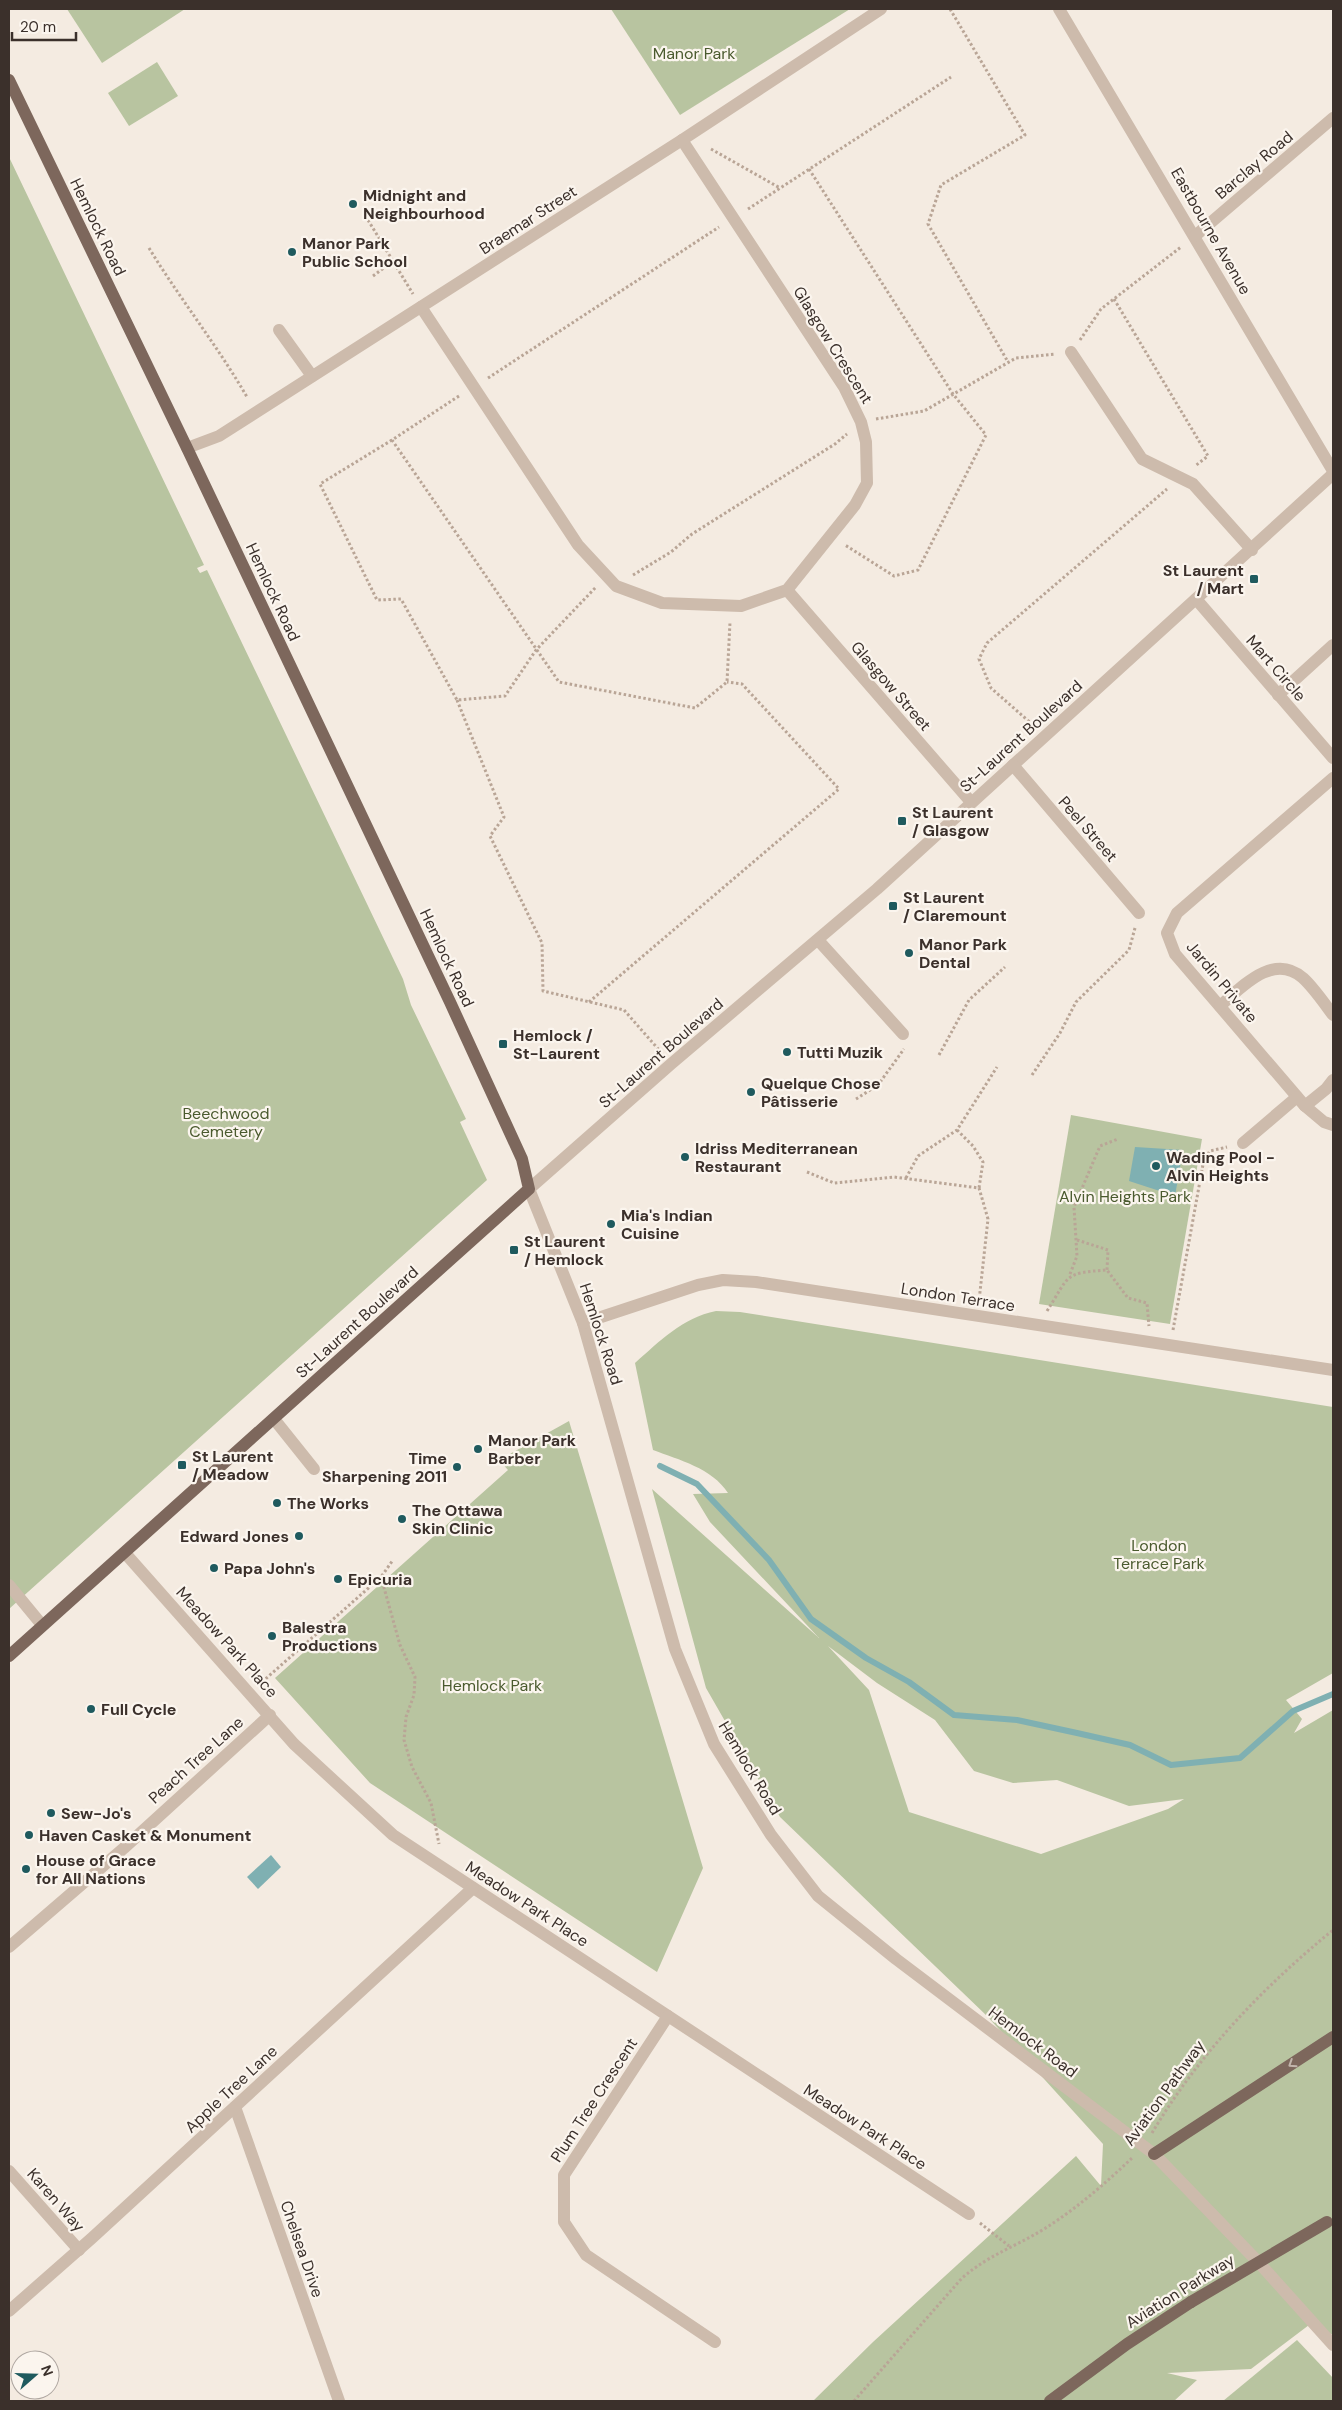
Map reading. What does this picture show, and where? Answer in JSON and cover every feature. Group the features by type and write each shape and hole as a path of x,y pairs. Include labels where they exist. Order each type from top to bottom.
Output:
{"main road":[{"name":"Hemlock Road","path":"9,80 187,448 454,1011 522,1159 530,1189"},
{"name":"St-Laurent Boulevard","path":"9,1656 530,1189"},
{"path":"1149,2150 1333,2037"},
{"name":"Aviation Parkway","path":"1050,2401 1126,2344 1191,2302 1330,2220"}],"street":[{"name":"Braemar Street","path":"187,448 219,436 682,140 881,9"},
{"name":"Eastbourne Avenue","path":"1059,9 1333,472"},
{"name":"Barclay Road","path":"1195,236 1333,118"},
{"name":"Glasgow Crescent","path":"682,140 844,386 862,422 866,442 867,483 855,505 787,590"},
{"path":"421,307 578,545 616,586 662,603 731,606 741,606 787,590"},
{"path":"279,330 312,376"},
{"path":"1071,352 1142,459 1193,484 1252,550"},
{"name":"St-Laurent Boulevard","path":"530,1189 671,1064 818,940 1252,550 1333,472"},
{"name":"Glasgow Street","path":"787,590 971,802"},
{"name":"Mart Circle","path":"1196,599 1333,758"},
{"path":"1278,695 1333,645"},
{"name":"Peel Street","path":"1013,765 1139,913"},
{"name":"Jardin Private","path":"1333,778 1177,913 1168,933 1174,954 1301,1101 1324,1122 1333,1125"},
{"path":"818,940 903,1034"},
{"path":"1220,1006 1245,984 1267,969 1289,970 1303,978 1333,1015"},
{"path":"1243,1143 1301,1101 1326,1089 1333,1080"},
{"name":"Hemlock Road","path":"530,1189 584,1323 674,1649 714,1744 771,1835 818,1896 896,1960 1149,2150 1261,2265 1333,2345"},
{"name":"London Terrace","path":"584,1323 698,1285 723,1280 756,1282 1333,1370"},
{"path":"274,1419 314,1469"},
{"name":"Meadow Park Place","path":"125,1552 294,1744 393,1835 969,2214"},
{"path":"9,1585 42,1625"},
{"name":"Peach Tree Lane","path":"9,1947 124,1848 270,1715"},
{"name":"Apple Tree Lane","path":"9,2311 79,2250 473,1888"},
{"name":"Plum Tree Crescent","path":"668,2016 564,2175 564,2222 586,2255 715,2342"},
{"name":"Chelsea Drive","path":"235,2107 339,2401"},
{"name":"Karen Way","path":"9,2170 79,2250"}],"path":[{"path":"950,9 1025,134 941,185 928,224 1008,362"},
{"path":"671,1064 624,1010 543,991 542,943 490,836 504,817 457,700 401,599 376,600 320,484 392,440 950,77"},
{"path":"711,149 780,188"},
{"path":"809,169 953,394 986,435 918,570 894,576 830,535"},
{"path":"368,220 421,307"},
{"path":"616,586 671,552 692,534 836,444 862,422 924,411 1016,358 1071,352 1101,309 1195,236"},
{"path":"149,248 170,282 228,364 248,397"},
{"path":"373,276 393,261"},
{"path":"1045,736 991,688 979,659 987,643 1208,456 1114,299"},
{"path":"392,440 560,682 695,708 726,682 731,606"},
{"path":"457,700 505,696 536,650 606,576"},
{"path":"589,1002 839,789 742,684 726,682"},
{"path":"1032,1075 1060,1033 1076,1002 1129,950 1139,913"},
{"path":"939,1055 969,1000 1005,967"},
{"path":"856,1099 878,1085 905,1048"},
{"path":"906,1178 918,1156 957,1130 997,1067"},
{"path":"957,1130 973,1146 983,1162 979,1188 988,1219 977,1316"},
{"path":"1044,1326 1047,1311 1070,1275 1078,1256 1074,1207 1100,1146 1118,1139"},
{"path":"1171,1345 1204,1159 1210,1151 1243,1143"},
{"path":"807,1172 834,1183 906,1178 979,1188"},
{"path":"1076,1240 1108,1250 1107,1270 1128,1298 1147,1303 1150,1342"},
{"path":"1070,1275 1080,1271 1107,1270"},
{"path":"250,1693 312,1636 381,1577 393,1560"},
{"path":"381,1577 400,1645 414,1678 414,1695 406,1717 404,1740 412,1768 432,1803 439,1844 433,1862"},
{"name":"Aviation Pathway","path":"854,2401 962,2278 981,2262 1043,2230 1149,2150 1170,2102 1225,2033 1288,1967 1333,1930"},
{"path":"969,2214 1009,2246"}],"green space":[{"path":"67,9 185,9 102,63"},
{"name":"Manor Park","path":"611,9 850,9 680,115"},
{"path":"157,62 178,96 129,126 108,93"},
{"name":"Beechwood Cemetery","path":"9,157 204,565 197,568 200,573 207,570 403,979 411,1005 466,1119 460,1122 487,1180 9,1609"},
{"name":"Alvin Heights Park","path":"1071,1115 1202,1139 1170,1324 1039,1304"},
{"name":"London Terrace Park","path":"716,1311 740,1312 1333,1407 1333,1673 1286,1700 1302,1719 1294,1733 1333,1710 1333,2335 1309,2325 1251,2369 1167,2373 1197,2380 1174,2401 813,2401 873,2342 1076,2156 1101,2186 1103,2144 987,2016 780,1817 706,1688 652,1489 819,1638 710,1522 693,1494 728,1493 721,1484 704,1471 684,1461 653,1450 635,1363 672,1331 704,1314","holes":["828,1646 877,1683 935,1720 974,1771 1013,1783 1057,1780 1129,1806 1184,1799 1168,1809 1041,1854 909,1812 869,1690"]},
{"name":"Hemlock Park","path":"569,1421 703,1868 657,1972 370,1783 275,1678 508,1470 499,1460"},
{"path":"1297,2340 1333,2378 1333,2401 1223,2401"}],"water":[{"name":"Wading Pool - Alvin Heights","path":"1135,1147 1183,1150 1175,1196 1129,1181"},
{"path":"271,1855 281,1867 258,1889 247,1877"}],"waterway":[{"path":"660,1466 697,1484 769,1560 811,1619 866,1658 909,1682 954,1715 1017,1720 1130,1745 1171,1765 1240,1758 1293,1711 1333,1694"}],"place":[{"name":"Midnight and Neighbourhood","path":"353,204"},
{"name":"Manor Park Public School","path":"292,252"},
{"name":"St Laurent / Mart","path":"1254,579"},
{"name":"St Laurent / Glasgow","path":"902,821"},
{"name":"St Laurent / Claremount","path":"893,906"},
{"name":"Manor Park Dental","path":"909,953"},
{"name":"Hemlock / St-Laurent","path":"503,1044"},
{"name":"Tutti Muzik","path":"787,1052"},
{"name":"Quelque Chose Pâtisserie","path":"751,1092"},
{"name":"Idriss Mediterranean Restaurant","path":"685,1157"},
{"name":"Wading Pool - Alvin Heights","path":"1156,1166"},
{"name":"Mia's Indian Cuisine","path":"611,1224"},
{"name":"St Laurent / Hemlock","path":"514,1250"},
{"name":"Manor Park Barber","path":"478,1449"},
{"name":"St Laurent / Meadow","path":"182,1465"},
{"name":"Time Sharpening 2011","path":"457,1467"},
{"name":"The Works","path":"277,1503"},
{"name":"The Ottawa Skin Clinic","path":"402,1519"},
{"name":"Edward Jones","path":"299,1536"},
{"name":"Papa John's","path":"214,1568"},
{"name":"Epicuria","path":"338,1579"},
{"name":"Balestra Productions","path":"272,1636"},
{"name":"Full Cycle","path":"91,1709"},
{"name":"Sew-Jo's","path":"51,1813"},
{"name":"Haven Casket & Monument","path":"29,1835"},
{"name":"House of Grace for All Nations","path":"26,1869"}]}
